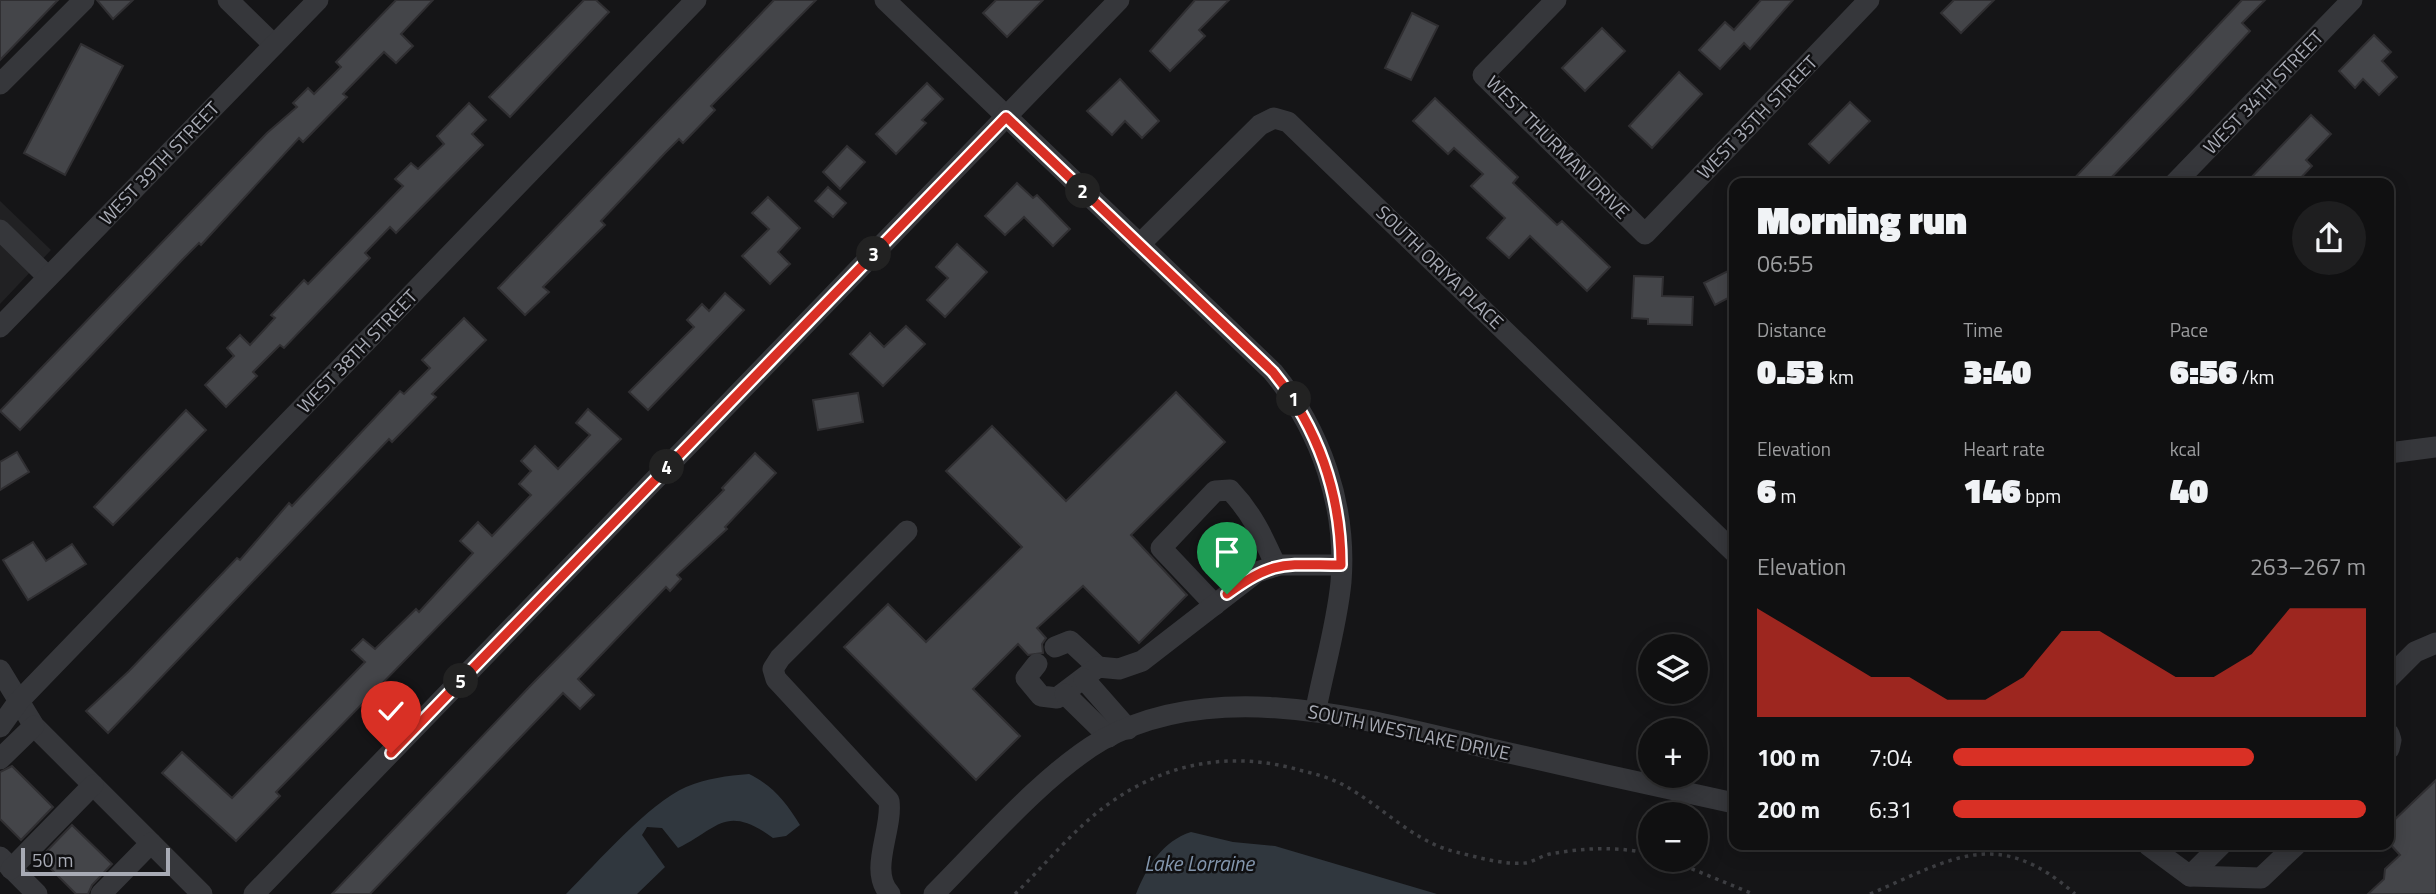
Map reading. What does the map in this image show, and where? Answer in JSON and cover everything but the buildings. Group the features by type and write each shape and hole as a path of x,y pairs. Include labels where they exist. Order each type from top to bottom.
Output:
{"street":[{"path":"0,84 84,0"},
{"path":"228,0 274,45"},
{"name":"WEST 39TH STREET","path":"0,327 318,0"},
{"name":"WEST 38TH STREET","path":"0,727 18,702 696,0"},
{"path":"885,0 1273,372 1291,394 1330,476 1341,535 1340,585 1316,709"},
{"path":"254,894 1119,0"},
{"name":"WEST THURMAN DRIVE","path":"1556,0 1483,75 1645,234"},
{"name":"WEST 35TH STREET","path":"1645,234 1869,0"},
{"name":"WEST 34TH STREET","path":"2180,178 2352,0"},
{"name":"SOUTH ORIYA PLACE","path":"1140,244 1260,125 1274,118 1288,122 1729,547"},
{"path":"0,230 48,277"},
{"path":"2394,452 2436,447"},
{"path":"1215,605 1161,548 1215,491 1230,490 1244,505 1261,531 1276,566"},
{"path":"890,894 883,887 880,870 891,815 889,801 776,679 773,669 780,658 906,531"},
{"path":"1037,664 1026,678 1032,689 1047,698 1065,694 1091,673 1136,665 1181,634 1257,572 1276,566 1341,565"},
{"path":"1055,647 1070,641 1091,673 1119,733"},
{"path":"2394,673 2415,652 2436,643"},
{"path":"0,670 33,726 202,894"},
{"path":"1065,694 1119,733"},
{"name":"SOUTH WESTLAKE DRIVE","path":"934,894 1059,771 1119,733 1158,716 1225,708 1316,709 1729,802"},
{"path":"0,759 33,726"},
{"path":"37,894 6,863 93,785"},
{"path":"101,894 151,843"},
{"path":"2155,850 2190,877 2261,878 2291,850"},
{"path":"2190,877 2216,850"}],"path":[{"path":"1015,894 1105,806 1149,778 1180,767 1212,761 1250,759 1327,778 1352,790 1419,837 1452,851 1485,859 1525,863 1548,854 1603,849 1638,853"},
{"path":"1870,894 1940,862 1982,853 2012,856 2038,866 2075,894"},
{"path":"1700,872 1753,894"}],"shaded area":[{"path":"0,201 51,250 0,304"}],"water":[{"path":"749,774 778,795 800,825 786,836 773,838 744,822 732,821 713,827 678,848 662,828 647,827 642,835 665,867 637,894 566,894 623,835 671,795 702,781"},
{"name":"Lake Lorraine","path":"1191,832 1233,842 1275,846 1437,894 1136,894 1145,874 1164,848"}],"route":[{"path":"391,753 1006,117 1273,372 1291,394 1319,448 1330,476 1336,507 1341,535 1341,565 1279,565 1257,572 1227,594"}]}
